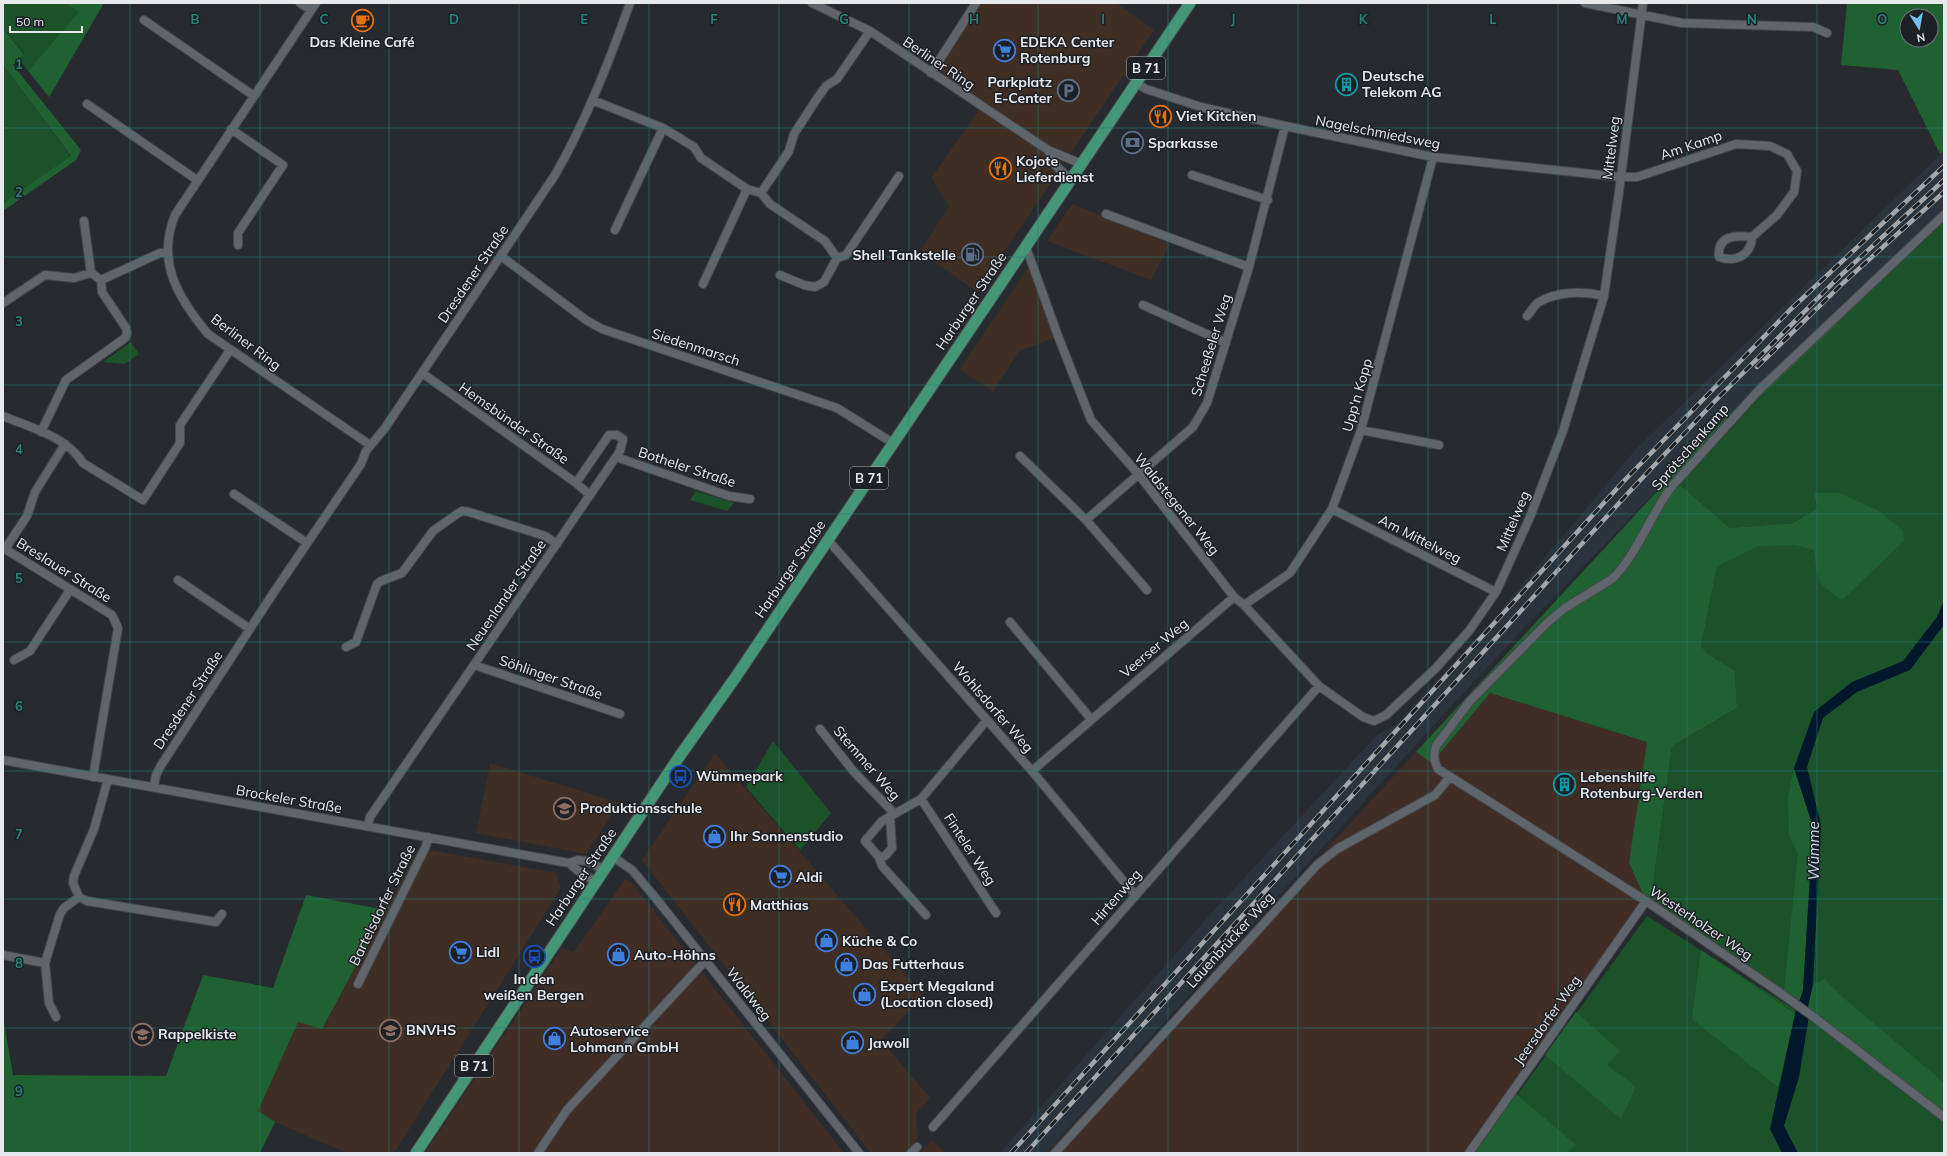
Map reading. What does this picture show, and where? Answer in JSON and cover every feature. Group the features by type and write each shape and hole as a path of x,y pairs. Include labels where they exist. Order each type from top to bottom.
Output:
{"main road":[{"name":"Harburger Straße","path":"416,1153 604,870 1190,3"}],"street":[{"path":"300,3 311,10"},
{"name":"Berliner Ring","path":"316,3 175,215 169,232 167,253 171,273 184,302 208,334 370,445"},
{"name":"Dresdener Straße","path":"154,787 156,775 160,768 250,629 361,464 370,445 385,428 555,175 573,143 592,100 630,3"},
{"name":"Berliner Ring","path":"812,3 870,31 931,74 1048,150 1082,164"},
{"path":"931,74 976,3"},
{"path":"1585,3 1682,22 1813,27 1827,33"},
{"name":"Mittelweg","path":"1380,719 1412,692 1440,663 1469,631 1496,592 1530,517 1563,431 1604,296 1643,3"},
{"path":"144,20 254,96"},
{"path":"761,193 789,151 794,134 816,100 826,86 836,79 870,31"},
{"name":"Nagelschmiedsweg","path":"1136,83 1146,89 1201,107 1433,157 1620,177"},
{"path":"592,100 663,128 694,147 701,158 748,189 761,193 770,204 825,241 837,258"},
{"path":"87,104 197,180"},
{"name":"Scheeßeler Weg","path":"1086,520 1193,427 1208,403 1268,200 1285,126"},
{"path":"615,230 663,128"},
{"path":"231,129 283,165 238,233 238,245"},
{"name":"Am Kamp","path":"1620,177 1637,178 1736,144 1770,146 1787,154 1797,171 1794,192 1777,215 1752,237"},
{"name":"Berliner Ring","path":"1048,150 1055,165 1071,180"},
{"name":"Upp'n Kopp","path":"1244,605 1290,573 1332,509 1361,430 1433,157"},
{"path":"1192,175 1268,200"},
{"path":"780,275 804,285 815,287 824,282 837,258 846,254 899,176"},
{"path":"703,284 748,189"},
{"path":"1106,214 1249,267"},
{"name":"Sprötschenkamp","path":"1435,764 1434,752 1436,746 1470,701 1548,622 1565,608 1612,579 1619,573 1660,502 1713,440 1759,390 1944,215"},
{"path":"42,432 66,380 125,338 127,333 126,328 102,292 101,280 91,272 84,221"},
{"name":"Waldstegener Weg","path":"1026,247 1058,336 1092,420 1138,475 1234,597 1244,605 1319,686 1363,717 1374,721 1380,719"},
{"path":"101,280 154,256 167,253"},
{"name":"Siedenmarsch","path":"501,256 586,320 602,329 837,408 894,443"},
{"path":"3,303 45,275 74,278 91,272"},
{"path":"1527,316 1538,302 1556,295 1591,293 1604,296"},
{"path":"1143,305 1226,343"},
{"path":"3,416 57,438 77,454 83,463 142,500 180,443 180,425 230,350"},
{"name":"Hemsbünder Straße","path":"422,373 576,483 590,495"},
{"path":"1361,430 1439,445"},
{"name":"Neuenlander Straße","path":"368,826 370,817 620,451 623,439 617,435 609,435 576,483"},
{"name":"Breslauer Straße","path":"65,444 35,492 27,516 5,549 112,615 118,628 93,776"},
{"path":"1020,456 1086,520 1147,590"},
{"name":"Botheler Straße","path":"616,457 728,496 750,499"},
{"path":"234,494 307,544"},
{"name":"Am Mittelweg","path":"1332,509 1496,592"},
{"path":"346,647 356,642 377,584 402,573 433,531 462,511 544,536 557,544"},
{"name":"Wohlsdorfer Weg","path":"827,539 1032,771 1135,895"},
{"path":"178,580 250,629"},
{"path":"14,660 30,651 70,590"},
{"name":"Veerser Weg","path":"1032,771 1234,597"},
{"path":"1010,622 1091,719"},
{"name":"Söhlinger Straße","path":"474,665 620,714"},
{"name":"Hirtenweg","path":"933,1127 1319,686"},
{"path":"926,915 882,866 879,857 865,841 882,821 922,799 987,720"},
{"name":"Stemmer Weg","path":"820,729 854,772 892,815"},
{"name":"Brockeler Straße","path":"3,760 569,863 578,860 587,861 604,870"},
{"name":"Westerholzer Weg","path":"1435,764 1438,769 1450,777 1646,901 1776,990 1812,1015 1944,1117"},
{"name":"Lauenbrücker Weg","path":"1055,1153 1317,865 1337,849 1435,795 1450,777"},
{"path":"108,779 94,829 74,876 73,883 79,897 87,901 216,922 222,914"},
{"name":"Finteler Weg","path":"922,799 996,913"},
{"path":"879,857 885,856 892,848 892,815"},
{"name":"Bartelsdorfer Straße","path":"358,984 426,846 428,837"},
{"name":"Waldweg","path":"613,857 632,870 706,960 859,1153"},
{"name":"Brockeler Straße","path":"569,863 576,870 596,882"},
{"path":"56,1017 49,1004 45,963 60,914 64,908 79,897"},
{"name":"Jeersdorfer Weg","path":"1469,1153 1646,901"},
{"path":"3,955 45,963"},
{"path":"538,1153 567,1110 706,960"}],"shaded area":[{"path":"976,3 1116,3 1154,30 977,292 920,251 949,206 931,178 981,107 931,73"},
{"path":"1944,151 1944,211 1724,419 1520,632 1399,763 1046,1153 1000,1153 1216,908 1378,734 1394,726 1490,623 1636,449"},
{"path":"1072,204 1170,244 1151,280 1047,241"},
{"path":"1030,265 1054,338 1019,351 993,392 960,369"},
{"path":"1490,693 1648,742 1629,863 1646,901 1467,1153 1047,1153 1416,752 1432,763"},
{"path":"715,753 924,996 881,1040 930,1098 916,1114 918,1138 905,1153 871,1153 642,860"},
{"path":"490,763 620,803 586,854 476,833"},
{"path":"419,848 556,873 561,888 396,1150 390,1153 347,1153 275,1122 257,1112 298,1022 322,1029"},
{"path":"625,879 632,883 844,1153 425,1153 562,948 574,952"},
{"path":"932,1140 946,1153 921,1153"}],"green space":[{"path":"3,3 66,3 80,12 28,71 19,59 24,54 3,28"},
{"path":"66,3 104,3 49,97 28,71 79,12"},
{"path":"1847,3 1944,3 1944,151 1940,154 1898,70 1841,65"},
{"path":"3,28 24,55 13,65 81,150 76,160 3,211 3,203 71,156 3,65"},
{"path":"3,65 71,157 3,203"},
{"path":"1944,220 1944,1111 1784,987 1784,990 1651,899 1672,746 1737,708 1735,671 1708,654 1701,646 1717,566 1733,533 1796,530 1828,509 1814,493 1817,508 1793,523 1730,528 1680,485 1750,407 1766,393 1765,391"},
{"path":"1829,320 1838,324 1750,407 1680,485 1730,528 1793,523 1817,508 1814,493 1840,493 1877,510 1903,530 1904,541 1842,600 1827,589 1819,580 1814,550 1795,545 1759,546 1717,566 1701,646 1708,654 1735,671 1737,708 1672,746 1651,899 1643,894 1629,863 1647,742 1490,693 1432,763 1416,752 1724,419"},
{"path":"131,342 139,354 125,364 103,362"},
{"path":"696,491 734,503 727,511 690,500"},
{"path":"773,741 831,813 800,850 746,787"},
{"path":"1794,768 1813,827 1803,990 1800,1002 1784,990 1798,853 1789,836 1788,797"},
{"path":"306,895 386,910 322,1029 298,1022 258,1111 275,1122 260,1153 3,1153 3,1017 13,1075 166,1076 203,975 273,988"},
{"path":"1647,916 1811,1020 1944,1121 1944,1153 1475,1153"},
{"path":"1701,950 1795,1014 1778,1087 1692,1019"},
{"path":"1825,979 1839,994 1944,1083 1944,1114 1808,1007 1813,984"},
{"path":"1576,1012 1620,1051 1607,1065 1636,1087 1621,1119 1545,1055"},
{"path":"1516,1094 1576,1145 1567,1153 1475,1153"}],"water":[{"name":"Wümme","path":"1944,600 1944,625 1910,670 1857,692 1823,718 1807,767 1821,825 1813,984 1808,1007 1808,1022 1799,1077 1784,1126 1798,1153 1782,1153 1770,1129 1795,1014 1803,990 1813,827 1794,768 1814,712 1852,682 1903,661 1937,617"}],"railway":[{"path":"1011,1153 1622,483 1790,310 1944,166"},
{"path":"1026,1153 1631,490 1715,401 1838,278 1944,180"},
{"path":"1757,367 1843,283 1944,192"}],"place":[{"name":"Das Kleine Café","path":"362,20"},
{"name":"EDEKA Center Rotenburg","path":"1004,50"},
{"name":"Deutsche Telekom AG","path":"1347,84"},
{"name":"Parkplatz E-Center","path":"1068,90"},
{"name":"Viet Kitchen","path":"1160,116"},
{"name":"Sparkasse","path":"1132,143"},
{"name":"Kojote Lieferdienst","path":"1001,169"},
{"name":"Shell Tankstelle","path":"972,255"},
{"name":"Wümmepark","path":"680,776"},
{"name":"Lebenshilfe Rotenburg-Verden","path":"1564,785"},
{"name":"Produktionsschule","path":"564,808"},
{"name":"Ihr Sonnenstudio","path":"714,836"},
{"name":"Aldi","path":"780,877"},
{"name":"Matthias","path":"735,905"},
{"name":"Küche & Co","path":"826,941"},
{"name":"Lidl","path":"461,952"},
{"name":"Auto-Höhns","path":"619,955"},
{"name":"In den weißen Bergen","path":"534,957"},
{"name":"Das Futterhaus","path":"846,964"},
{"name":"Expert Megaland (Location closed)","path":"865,994"},
{"name":"BNVHS","path":"390,1030"},
{"name":"Rappelkiste","path":"143,1034"},
{"name":"Autoservice Lohmann GmbH","path":"554,1039"},
{"name":"Jawoll","path":"852,1043"}]}
